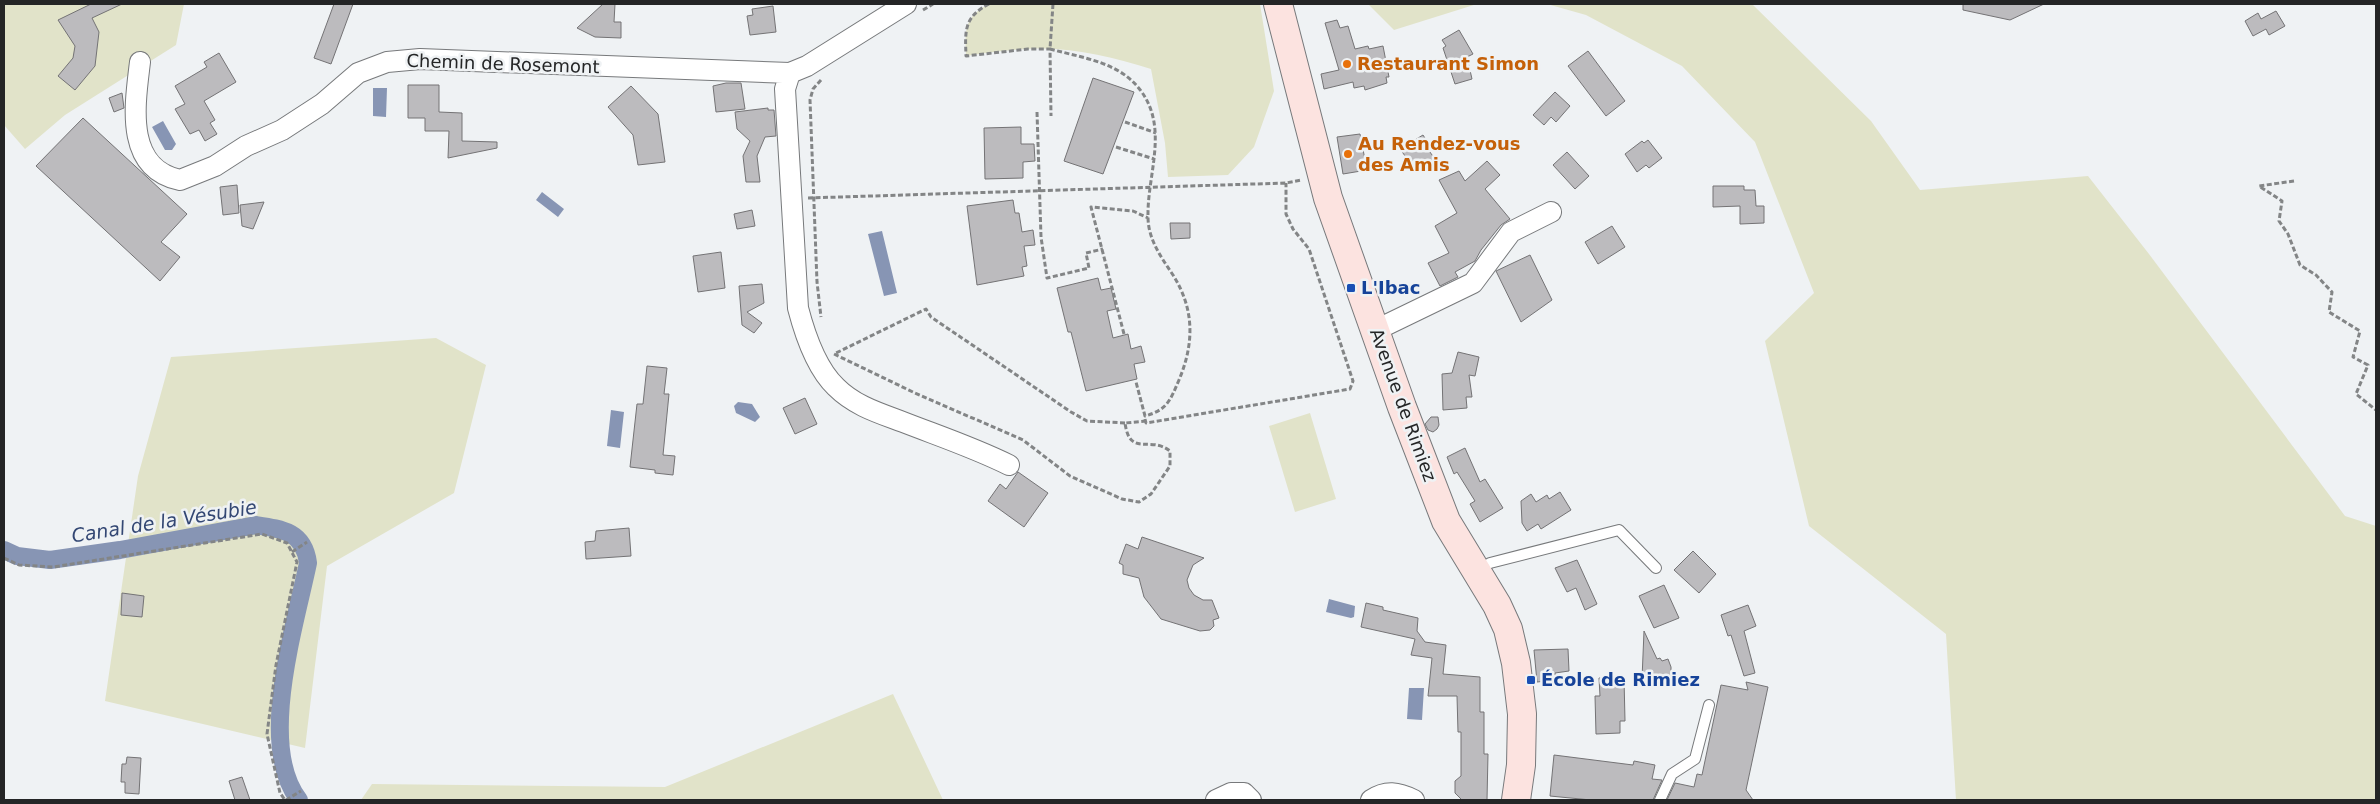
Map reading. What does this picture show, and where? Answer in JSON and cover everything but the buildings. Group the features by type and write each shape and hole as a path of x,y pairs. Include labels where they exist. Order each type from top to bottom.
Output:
{"street":[{"name":"Avenue de Rimiez","path":"1278,4 1322,178 1402,407 1446,521 1477,570 1508,629 1521,694 1522,737 1519,799"},
{"name":"Chemin de Rosemont","path":"140,62 134,113 137,137 150,163 162,174 180,180 215,166 246,146 282,130 322,104 358,73 372,67 403,59 790,73 807,66 912,8"},
{"path":"790,73 785,89 798,308 804,330 818,361 834,386 854,402 985,453 1009,465"},
{"path":"1376,330 1473,283 1511,232 1552,212"},
{"path":"1371,800 1378,795 1390,792 1400,793 1414,800"},
{"path":"1216,800 1231,793 1244,793 1251,800"}],"lane":[{"path":"1477,570 1490,563 1619,530 1656,568"},
{"path":"1660,800 1672,774 1695,758 1709,705"}],"path":[{"path":"912,8 933,4"},
{"path":"834,354 926,309 931,317 1071,412 1087,421 1125,424 1145,419 1165,408 1185,365 1190,344 1190,325 1186,305 1179,285 1158,254 1148,218 1156,133 1155,123 1142,92 1129,77 1105,63 1050,49 1028,49 966,56 965,31 976,10 989,4"},
{"path":"1051,116 1050,49 1053,4"},
{"path":"822,326 817,282 816,197 810,100 813,89 829,74"},
{"path":"1037,112 1041,237 1047,278 1089,268 1086,253 1103,249"},
{"path":"1125,122 1156,133"},
{"path":"1116,147 1154,159"},
{"path":"816,197 1286,183 1322,178"},
{"path":"2294,181 2259,186 2282,201 2279,221 2288,234 2300,265 2316,276 2332,292 2329,312 2360,331 2352,357 2368,365 2356,394 2376,410"},
{"path":"1136,382 1146,423 1350,389 1353,381 1309,249 1293,229 1286,214 1286,183"},
{"path":"1124,334 1091,207 1133,211 1148,218"},
{"path":"831,347 834,354 1023,440 1070,476 1122,499 1139,502 1151,494 1170,466 1170,452 1162,444 1142,445 1132,442 1127,437 1125,424"},
{"path":"4,558 19,565 52,567 262,534 287,544 297,562 276,665 267,734 280,793 286,800 301,791"},
{"path":"292,552 307,542"}],"green space":[{"path":"4,4 184,4 176,45 65,115 25,149 4,125"},
{"path":"989,4 1260,4 1274,91 1254,147 1228,175 1168,177 1165,143 1151,69 1121,60 1059,49 1019,49 966,56 966,32 970,19"},
{"path":"1368,4 1477,4 1394,30"},
{"path":"1547,4 1752,4 1871,121 1920,190 2088,176 2149,254 2345,516 2376,526 2376,800 1956,800 1946,634 1809,526 1765,341 1814,293 1755,142 1682,66 1586,15"},
{"path":"436,338 486,365 454,493 327,566 305,748 105,701 138,476 171,357"},
{"path":"1310,413 1336,499 1295,512 1269,426"},
{"path":"893,694 943,800 361,800 372,784 665,787"}],"water":[{"path":"373,88 387,88 386,117 373,116"},
{"path":"163,121 176,144 172,150 165,150 152,127"},
{"path":"542,192 564,209 558,217 536,200"},
{"path":"882,231 897,293 884,296 868,234"},
{"path":"738,402 752,404 760,417 755,422 736,413 734,406"},
{"path":"611,410 624,412 620,448 607,446"},
{"path":"1329,599 1355,606 1354,617 1351,618 1326,612"},
{"path":"1409,688 1424,688 1422,720 1407,719"}],"waterway":[{"name":"Canal de la Vésubie","path":"4,550 17,556 50,560 120,550 256,525 275,528 297,538 306,553 308,563 288,651 280,718 281,749 287,777 299,800"}],"place":[{"name":"Restaurant Simon","path":"1347,64"},
{"name":"Au Rendez-vous des Amis","path":"1348,154"},
{"name":"L'Ibac","path":"1351,288"},
{"name":"École de Rimiez","path":"1531,680"}]}
